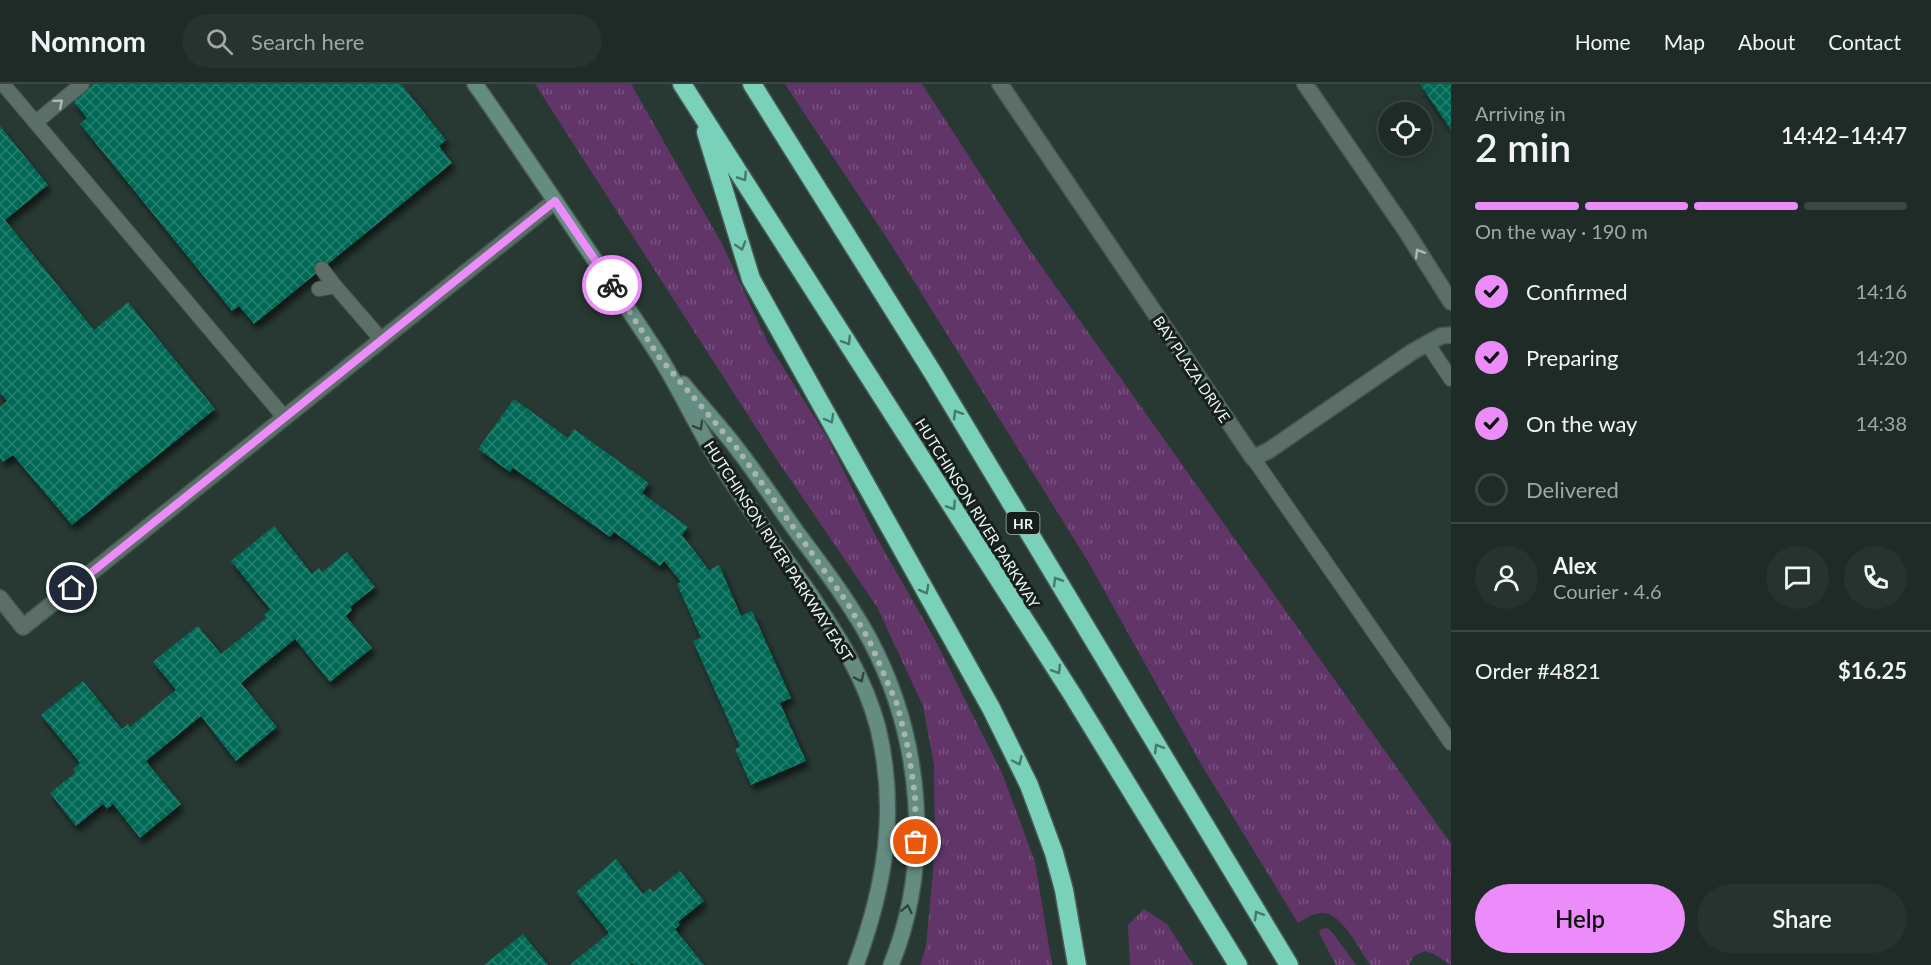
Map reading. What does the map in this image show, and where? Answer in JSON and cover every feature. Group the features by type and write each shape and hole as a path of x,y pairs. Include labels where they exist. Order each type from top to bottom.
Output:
{"highway":[{"name":"HUTCHINSON RIVER PARKWAY","path":"682,84 1072,694 1238,965"},
{"name":"HUTCHINSON RIVER PARKWAY","path":"752,84 933,374 1289,965"},
{"path":"699,110 751,279 991,708 1029,785 1043,821 1061,881 1077,965"}],"street":[{"name":"HUTCHINSON RIVER PARKWAY EAST","path":"475,84 659,357 720,464 836,634 861,679 870,701 883,753 887,831 877,905 856,965"},
{"name":"BAY PLAZA DRIVE","path":"1000,84 1253,458"},
{"path":"1305,84 1406,231 1451,302"},
{"path":"0,598 23,627 555,201"},
{"path":"1253,458 1268,451 1427,343 1441,336 1451,335"},
{"name":"HUTCHINSON RIVER PARKWAY EAST","path":"659,357 736,447 830,578 869,640 889,681 908,748 915,795 916,826 912,888 902,933 891,965"}],"lane":[{"path":"3,84 284,417"},
{"path":"36,122 82,84"},
{"path":"322,269 381,339"},
{"path":"319,289 335,286"},
{"path":"1427,343 1451,379"},
{"path":"1253,458 1451,743"}],"green space":[{"path":"535,84 631,84 722,244 768,343 828,439 874,533 935,640 1002,773 1035,862 1052,965 920,965 926,947 935,850 934,765 923,706 877,607 771,451"},
{"path":"785,84 922,84 1027,246 1451,844 1451,965 1434,954 1424,951 1413,957 1409,965 1370,965 1344,926 1331,915 1317,913 1298,923 1201,764 1089,563 894,249"},
{"path":"1144,909 1167,924 1193,965 1130,965 1128,925"},
{"path":"1327,928 1356,965 1336,965 1319,933 1321,929"}],"building":[{"path":"93,84 401,84 446,140 439,146 452,163 254,324 239,306 232,311 80,124 87,118 73,101"},
{"path":"1420,84 1451,84 1451,130"},
{"path":"0,126 48,185 5,220 94,330 128,302 215,409 72,525 13,455 3,462 0,458 0,407 7,401 0,393"},
{"path":"514,399 568,438 574,429 649,483 642,493 688,527 682,535 709,570 719,565 741,616 752,611 791,698 780,703 806,761 751,785 735,749 740,747 693,641 701,638 677,584 681,582 664,561 660,566 614,532 610,537 513,468 510,472 478,449"},
{"path":"274,526 312,574 319,568 322,572 347,552 375,587 350,607 352,610 346,616 372,648 330,682 295,639 241,683 277,727 236,761 201,716 146,761 181,804 140,838 113,804 107,809 103,804 76,826 50,793 76,772 73,769 80,763 41,715 83,681 122,729 128,724 130,727 176,690 153,662 176,643 198,626 221,654 266,618 264,615 270,609 231,561"},
{"path":"616,859 643,894 650,888 653,892 680,871 704,901 678,922 680,925 675,929 704,965 634,965 632,963 630,965 570,965 609,933 576,892"},
{"path":"523,934 548,965 484,965"}],"way so far":[{"path":"612,285 659,357 736,447 846,601 869,640 889,681 908,748 915,795 916,842"}],"route":[{"path":"72,588 555,201 612,285"}]}
